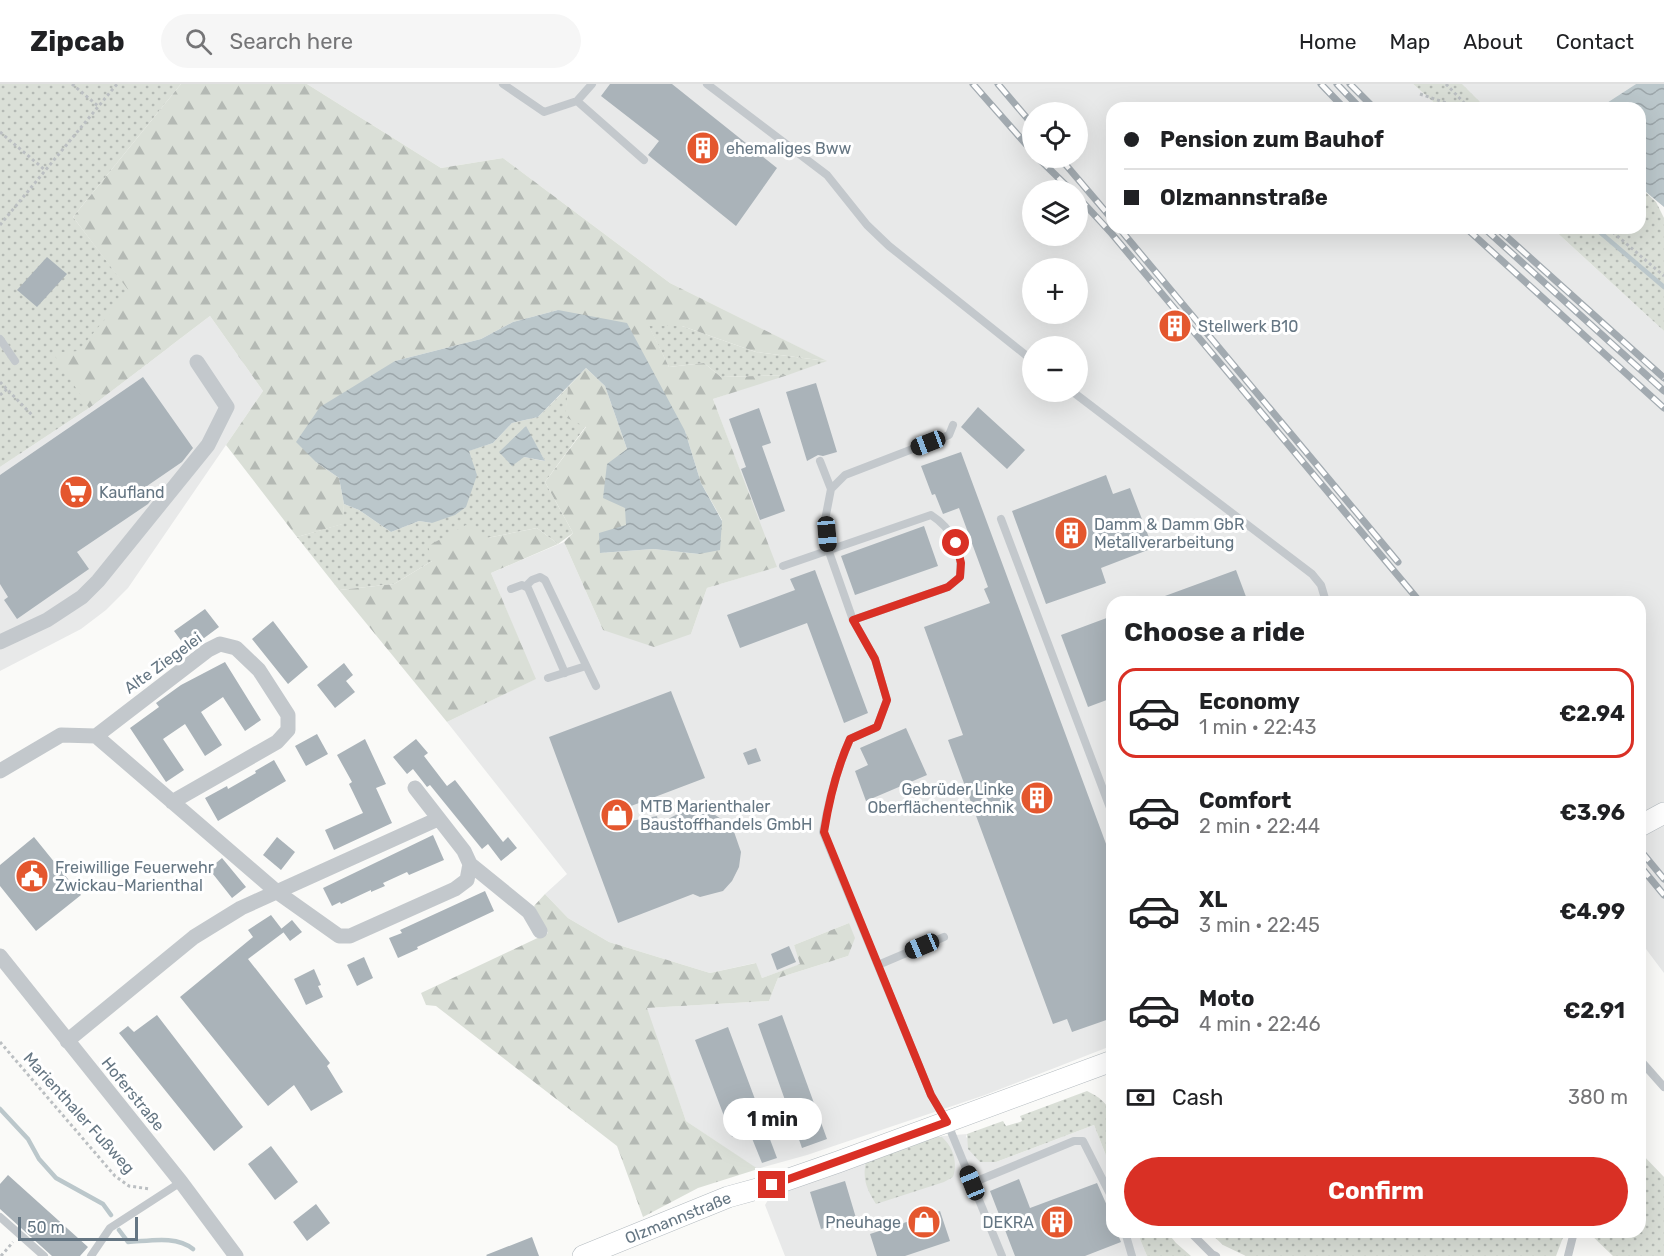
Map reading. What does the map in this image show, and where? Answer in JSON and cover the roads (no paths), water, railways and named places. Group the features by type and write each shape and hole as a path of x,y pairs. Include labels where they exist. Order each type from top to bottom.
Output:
{"main road":[{"path":"1646,823 1664,813"},
{"name":"Olzmannstraße","path":"584,1256 720,1200 801,1175 1106,1066"}],"street":[{"path":"0,642 47,620 82,597 106,573 208,446 227,406 197,362"},
{"name":"Alte Ziegelei","path":"96,736 208,650 220,644 236,648 259,670 288,715 288,730 277,742 172,802"},
{"path":"0,771 61,735 96,736 277,892 339,936 350,936 455,889 467,879 470,864"},
{"path":"414,788 464,851 470,864 529,912 540,931"},
{"path":"67,1041 194,938 241,908 438,819"},
{"name":"Hoferstraße","path":"0,956 181,1182 236,1256"}],"lane":[{"path":"503,84 544,112 577,101 592,84"},
{"path":"707,84 827,175 867,225 889,246 1022,352"},
{"path":"577,101 644,160"},
{"path":"0,339 15,361"},
{"path":"1086,402 1312,574 1321,585 1324,596"},
{"path":"953,425 949,435 845,474 831,489 825,520 828,549 853,620 875,659 887,700 877,727 850,739 841,758 828,805 824,832 931,1095 947,1122 1002,1256"},
{"path":"820,461 831,489"},
{"path":"783,566 931,515 949,530 956,543 961,563 960,577 948,587 853,620"},
{"path":"1001,519 1106,797"},
{"path":"511,589 526,586 532,580 540,577 545,580 596,686"},
{"path":"526,586 565,673"},
{"path":"549,678 586,666"},
{"path":"878,965 944,937"},
{"path":"1646,1067 1664,1087"},
{"path":"972,1183 1074,1141 1083,1141 1106,1186"},
{"path":"91,1256 110,1228 181,1182"},
{"path":"0,1217 44,1256"},
{"path":"1127,1238 1132,1256"},
{"path":"1196,1238 1216,1256"},
{"path":"1568,1256 1572,1238"}],"water":[{"path":"1636,84 1664,84 1664,207 1646,192 1646,102 1608,102"},
{"path":"558,310 627,323 685,431 701,483 722,521 720,550 699,554 653,549 600,553 599,533 626,525 625,508 603,498 607,464 627,449 605,386 586,368 538,417 512,423 493,443 469,451 477,475 466,507 455,515 432,523 419,521 391,532 359,510 344,504 339,478 316,462 296,442 320,407 395,361 481,339 513,322"},
{"path":"526,426 545,461 524,457 512,466 499,452"}],"waterway":[{"path":"1602,234 1664,287"},
{"path":"0,1109 28,1139 39,1159 56,1178 103,1204 111,1215"},
{"path":"119,1230 128,1242 170,1240 193,1249"}],"railway":[{"path":"973,84 1022,140"},
{"path":"998,84 1022,112"},
{"path":"1321,84 1338,102"},
{"path":"1337,84 1354,102"},
{"path":"1350,84 1368,102"},
{"path":"1048,168 1061,180"},
{"path":"1069,168 1106,212"},
{"path":"1088,208 1106,227"},
{"path":"1112,234 1415,596"},
{"path":"1124,234 1398,562"},
{"path":"1473,234 1664,408"},
{"path":"1491,234 1664,391"},
{"path":"1504,234 1664,378"},
{"path":"1646,857 1664,879"},
{"path":"1646,873 1664,895"}],"place":[{"name":"ehemaliges Bww","path":"703,148"},
{"name":"Stellwerk B10","path":"1175,326"},
{"name":"Kaufland","path":"76,492"},
{"name":"Damm & Damm GbR Metallverarbeitung","path":"1071,533"},
{"name":"Gebrüder Linke Oberflächentechnik","path":"1037,798"},
{"name":"MTB Marienthaler Baustoffhandels GmbH","path":"617,815"},
{"name":"Freiwillige Feuerwehr Zwickau-Marienthal","path":"32,876"},
{"name":"Pneuhage","path":"924,1222"},
{"name":"DEKRA","path":"1057,1222"}]}
